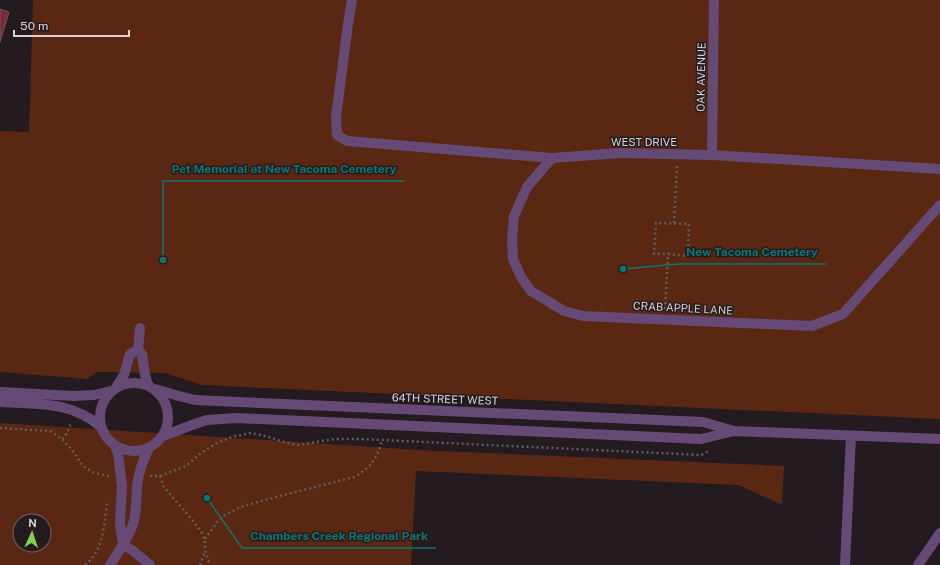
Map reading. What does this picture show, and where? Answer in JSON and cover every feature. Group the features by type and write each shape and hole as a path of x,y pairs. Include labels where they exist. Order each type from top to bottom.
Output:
{"street":[{"name":"WEST DRIVE","path":"352,0 336,117 338,135 348,141 552,158 620,154 678,154 940,168"},
{"name":"OAK AVENUE","path":"712,155 714,0"},
{"name":"CRAB APPLE LANE","path":"552,158 527,187 514,216 512,240 513,260 520,277 531,291 564,311 583,316 812,326 843,314 940,205"},
{"path":"138,350 130,354 124,375 102,403 99,413 100,424 109,442 115,446 130,451 140,451 149,448 159,441 168,422 168,413 165,402 151,387 145,375 142,354 138,350 140,328"},
{"path":"0,392 74,396 94,395 129,383 139,383 151,387"},
{"name":"64TH STREET WEST","path":"151,387 180,396 202,400 703,422 734,431 940,439"},
{"path":"0,402 38,404 67,408 93,419 101,426"},
{"name":"64TH STREET WEST","path":"162,436 207,420 236,418 701,439 734,431"},
{"path":"845,565 851,436"},
{"path":"115,446 118,453 122,486 120,524 123,546"},
{"path":"110,565 123,546 133,524 139,476 144,456 149,448"},
{"path":"918,565 940,533"},
{"path":"123,546 132,550 150,565"}],"path":[{"path":"674,223 678,154"},
{"path":"656,223 690,224 688,256 668,254 654,254 656,223"},
{"path":"665,319 668,254"},
{"path":"62,439 68,432 72,418"},
{"path":"0,428 50,431 62,439 84,466 94,473 106,476"},
{"path":"200,565 205,550 205,539 194,522 164,487 160,476 186,466 201,453 217,443 232,437 250,433 298,445 334,440 361,439 701,455 715,448"},
{"path":"205,539 218,521 225,515 240,508 361,474 380,451 382,440"},
{"path":"85,565 99,548 104,531 108,499"},
{"path":"205,550 210,565"}],"shaded area":[{"path":"33,0 940,0 940,419 202,385 165,373 97,372 87,379 0,372 0,131 29,132"},
{"path":"0,423 419,450 784,466 782,505 739,485 416,471 411,565 0,565"}],"building":[{"path":"0,9 9,12 0,42"}],"place":[{"name":"Pet Memorial at New Tacoma Cemetery","path":"163,260"},
{"name":"New Tacoma Cemetery","path":"623,269"},
{"name":"Chambers Creek Regional Park","path":"207,498"}]}
